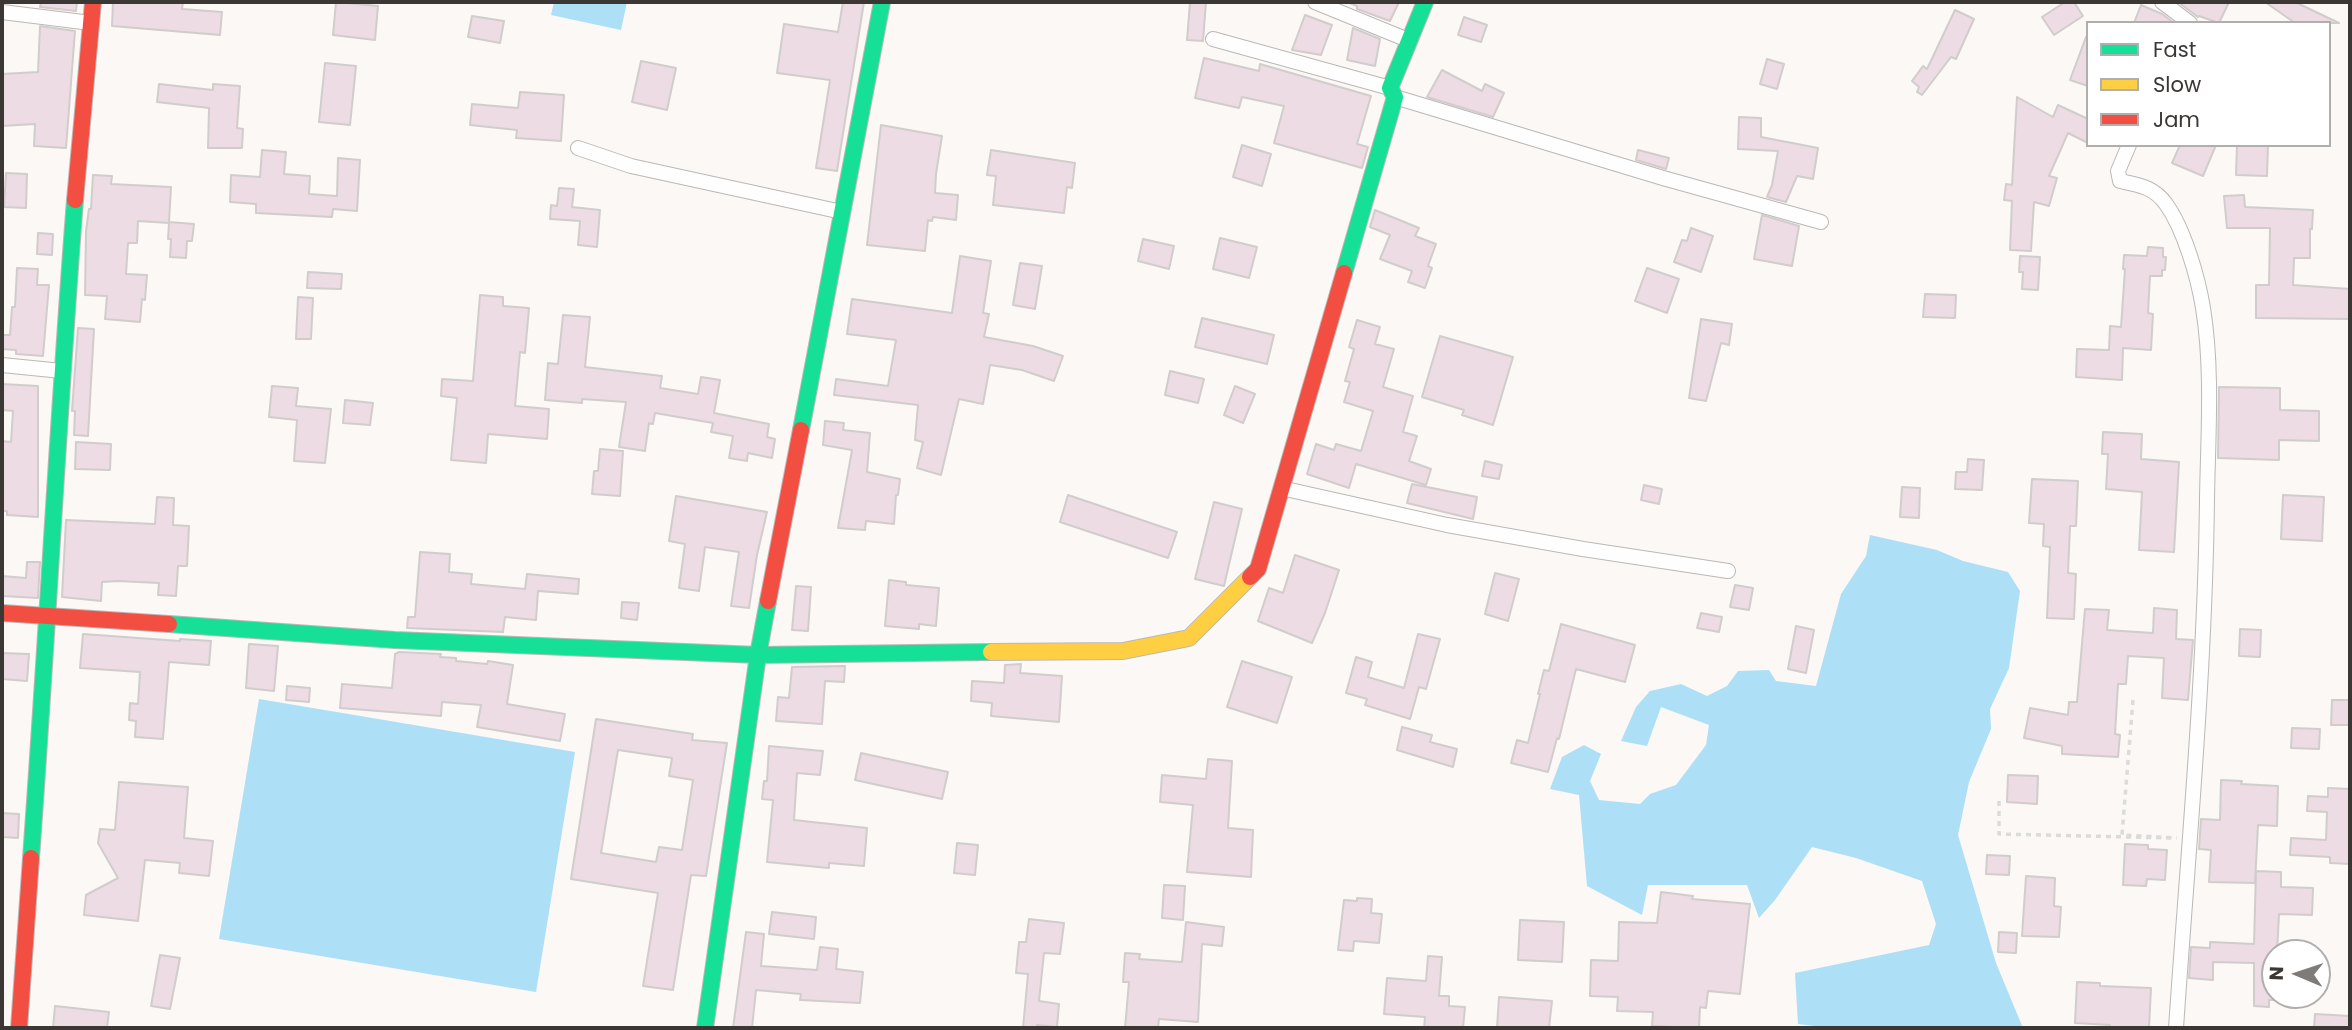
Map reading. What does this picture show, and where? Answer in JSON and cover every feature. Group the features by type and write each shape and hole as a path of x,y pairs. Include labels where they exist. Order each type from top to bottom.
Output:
{"street":[{"path":"19,1028 49,616 62,371 93,2"},
{"path":"705,1028 758,655 882,2"},
{"path":"1315,2 1408,40"},
{"path":"2,613 395,640 758,655 1123,651 1189,638 1258,569 1392,93 1408,40 1425,2"},
{"path":"2162,2 2184,21"},
{"path":"2,12 91,23"},
{"path":"1213,38 1663,178 1821,222"},
{"path":"2128,147 2118,171 2120,181 2148,187 2165,203 2179,229 2197,279 2205,331 2208,380 2206,561 2175,1028"},
{"path":"578,148 631,166 842,212"},
{"path":"2,365 62,371"},
{"path":"1280,488 1447,525 1728,571"}],"path":[{"path":"2133,699 2122,835 2189,839"},
{"path":"1999,801 1999,834 2189,839"}],"water":[{"path":"554,2 627,2 621,30 551,15"},
{"path":"1870,535 1937,550 1963,561 2008,572 2020,591 2009,668 1990,709 1991,729 1969,782 1958,835 1996,963 2023,1028 1831,1028 1798,1024 1795,973 1929,945 1936,924 1922,881 1856,858 1812,847 1759,918 1747,885 1648,885 1642,915 1587,886 1579,795 1550,789 1562,757 1584,745 1601,754 1590,781 1599,800 1640,804 1650,794 1676,785 1706,745 1709,725 1661,707 1647,746 1621,741 1636,707 1650,691 1681,684 1707,696 1727,686 1738,671 1769,670 1776,681 1816,686 1841,594 1866,556"},
{"path":"259,699 575,752 536,992 219,939"}],"building":[{"path":"41,2 77,2 76,11 40,7"},
{"path":"113,2 183,2 182,9 222,12 220,35 112,26"},
{"path":"336,2 378,6 375,40 333,35"},
{"path":"843,2 864,2 837,171 816,168 830,80 777,73 784,24 838,32"},
{"path":"1190,2 1206,2 1203,41 1187,40"},
{"path":"1347,2 1399,2 1390,21 1357,9 1357,6"},
{"path":"2065,2 2074,2 2083,16 2054,35 2042,17"},
{"path":"2178,2 2229,2 2220,21 2198,17"},
{"path":"2265,2 2295,2 2339,23 2331,21 2292,21"},
{"path":"2141,5 2171,21 2135,21"},
{"path":"1955,10 1974,19 1956,59 1951,57 1922,95 1917,92 1919,87 1912,81 1923,66 1927,69"},
{"path":"1305,15 1332,25 1321,55 1292,50"},
{"path":"472,16 504,21 500,43 468,37"},
{"path":"1464,17 1487,25 1481,42 1458,35"},
{"path":"40,26 75,31 66,148 34,146 35,124 2,126 2,74 38,72"},
{"path":"1353,28 1380,39 1375,66 1347,60"},
{"path":"2086,37 2086,85 2070,80"},
{"path":"1204,58 1259,71 1260,64 1371,96 1357,144 1368,147 1362,168 1274,143 1284,106 1242,97 1239,108 1195,98"},
{"path":"1767,59 1784,64 1777,89 1760,84"},
{"path":"641,61 676,68 667,110 632,102"},
{"path":"325,63 356,66 350,125 319,122"},
{"path":"1442,70 1482,91 1485,84 1504,93 1493,117 1427,97"},
{"path":"159,84 213,90 213,84 240,86 237,128 243,129 242,148 208,148 209,108 157,102"},
{"path":"520,92 564,95 561,141 516,138 517,130 470,125 472,104 518,108"},
{"path":"2017,97 2053,117 2058,105 2086,118 2086,142 2068,133 2049,176 2057,178 2049,206 2034,202 2031,251 2010,250 2012,201 2004,200 2006,184 2012,185"},
{"path":"1739,117 1761,118 1761,137 1818,148 1813,179 1797,176 1786,202 1767,197 1778,151 1738,149"},
{"path":"881,125 942,136 935,193 958,195 956,220 933,217 932,221 928,220 925,251 867,245"},
{"path":"1242,145 1271,154 1262,186 1233,177"},
{"path":"2179,147 2215,147 2203,176 2172,163"},
{"path":"2237,147 2268,147 2267,176 2236,175"},
{"path":"262,150 286,152 284,174 310,176 309,194 337,196 338,158 360,160 357,211 333,209 332,217 256,213 256,204 230,202 231,175 260,177"},
{"path":"991,150 1075,163 1072,188 1067,187 1064,213 993,205 996,176 987,175"},
{"path":"1638,150 1669,158 1666,169 1636,160"},
{"path":"6,173 27,174 26,208 4,207"},
{"path":"93,175 112,176 111,184 171,187 169,222 194,224 192,241 187,241 186,258 170,257 169,223 138,221 137,243 128,243 126,274 147,275 140,322 105,319 107,296 85,295 86,231 91,209"},
{"path":"559,188 574,189 572,207 600,210 597,247 578,245 580,221 550,219 551,205 557,206"},
{"path":"2244,195 2245,207 2313,210 2310,258 2294,258 2293,285 2350,289 2350,319 2256,318 2256,285 2269,285 2270,228 2227,228 2224,196"},
{"path":"1375,210 1419,228 1415,236 1436,244 1428,266 1432,268 1425,288 1408,282 1412,271 1380,259 1390,235 1370,227"},
{"path":"1762,215 1799,226 1792,266 1754,259"},
{"path":"1691,228 1713,236 1701,272 1674,262 1682,240 1687,241"},
{"path":"38,233 53,234 52,255 37,254"},
{"path":"1220,238 1257,247 1249,278 1213,269"},
{"path":"1143,239 1174,246 1169,269 1138,261"},
{"path":"2148,247 2163,248 2163,257 2166,257 2162,276 2150,276 2148,313 2153,314 2151,350 2123,348 2122,380 2076,377 2077,349 2109,350 2110,326 2121,327 2124,255 2147,256"},
{"path":"960,256 991,261 983,313 989,314 984,337 1033,346 1063,356 1054,381 1022,370 990,365 983,404 959,399 941,475 917,468 923,442 915,440 918,405 834,395 836,379 888,386 896,340 847,334 852,299 952,313"},
{"path":"2020,256 2040,257 2038,290 2022,289"},
{"path":"1020,263 1042,266 1035,309 1013,305"},
{"path":"17,268 38,269 37,285 49,285 43,356 16,354 16,350 2,349 2,335 10,335"},
{"path":"1647,268 1679,279 1667,313 1635,301"},
{"path":"308,272 342,274 341,289 307,288"},
{"path":"1925,294 1956,295 1955,318 1923,317"},
{"path":"480,295 503,297 503,306 529,308 525,353 520,352 515,406 549,409 547,439 488,434 486,463 451,460 457,398 441,396 442,379 473,381"},
{"path":"298,297 313,298 311,339 296,339"},
{"path":"563,315 590,317 585,367 662,376 660,388 698,394 701,377 720,380 714,413 769,424 767,437 775,439 772,458 748,453 747,461 729,458 733,436 711,432 713,423 655,413 653,424 649,423 645,451 619,447 626,402 545,400 548,363 558,364"},
{"path":"1202,318 1274,335 1267,364 1195,347"},
{"path":"1701,319 1732,324 1729,345 1721,343 1706,401 1689,398"},
{"path":"1357,320 1380,327 1375,344 1394,349 1383,387 1413,396 1403,432 1417,436 1409,461 1431,469 1426,485 1356,464 1349,488 1307,474 1316,444 1334,450 1336,444 1361,451 1373,411 1344,402 1350,382 1345,381 1354,349 1349,347"},
{"path":"78,328 94,329 88,436 74,435 75,411 72,411"},
{"path":"1440,336 1513,357 1493,425 1462,415 1464,410 1422,397"},
{"path":"1170,371 1204,379 1198,403 1165,395"},
{"path":"2,384 38,386 38,517 7,515 7,511 2,511 2,441 11,442 13,411 2,410"},
{"path":"272,386 298,388 296,406 331,409 325,463 294,461 297,420 269,417"},
{"path":"1235,386 1255,394 1243,423 1224,415"},
{"path":"2219,387 2280,388 2280,410 2319,411 2319,441 2279,440 2279,460 2218,458"},
{"path":"345,400 373,403 370,425 343,423"},
{"path":"825,421 844,423 843,430 870,433 867,472 900,479 894,524 866,521 865,530 838,528 852,450 823,445"},
{"path":"2103,432 2142,434 2141,459 2179,462 2174,552 2139,550 2142,492 2106,489 2108,454 2102,454"},
{"path":"76,442 111,444 110,470 75,469"},
{"path":"600,449 623,451 620,496 592,494"},
{"path":"1968,459 1984,460 1982,490 1955,489 1956,472 1967,472"},
{"path":"1485,461 1502,465 1499,479 1482,476"},
{"path":"2032,479 2078,481 2076,526 2070,526 2068,573 2076,574 2074,619 2047,618 2050,547 2043,546 2044,524 2029,523"},
{"path":"1412,484 1477,497 1473,519 1407,503"},
{"path":"1644,485 1662,489 1659,504 1641,500"},
{"path":"1902,487 1920,488 1919,518 1900,517"},
{"path":"1068,495 1177,532 1168,558 1060,522"},
{"path":"2283,495 2324,497 2322,541 2281,539"},
{"path":"676,496 767,512 749,608 731,606 739,552 705,547 699,591 679,588 685,544 669,541"},
{"path":"157,497 174,498 173,525 189,526 187,566 178,566 176,596 158,595 159,583 118,581 102,582 101,601 62,597 66,520 155,524"},
{"path":"1214,502 1242,509 1224,586 1195,579"},
{"path":"420,552 450,554 449,572 472,574 471,584 525,589 527,574 579,579 578,594 538,591 536,620 505,617 503,632 407,628 408,617 415,617"},
{"path":"1295,555 1339,570 1312,643 1258,621 1269,588 1283,593"},
{"path":"27,562 40,562 38,598 2,596 2,576 26,578"},
{"path":"1495,573 1519,579 1508,621 1485,614"},
{"path":"889,580 906,582 906,585 939,588 936,626 919,624 919,629 885,626"},
{"path":"1735,585 1753,588 1749,610 1730,607"},
{"path":"796,586 811,587 808,631 792,630"},
{"path":"622,602 639,603 637,620 621,618"},
{"path":"2154,608 2177,610 2176,639 2193,640 2188,700 2162,698 2164,658 2128,656 2126,684 2118,684 2115,734 2120,735 2118,757 2062,754 2062,746 2024,738 2030,708 2068,715 2069,702 2077,702 2085,609 2109,610 2107,630 2153,633"},
{"path":"1701,613 1722,617 1719,632 1697,628"},
{"path":"1561,624 1635,645 1625,682 1576,669 1548,772 1511,763 1517,740 1528,743 1544,670 1549,671"},
{"path":"1796,626 1814,630 1806,673 1788,669"},
{"path":"2240,629 2261,630 2260,657 2239,656"},
{"path":"83,634 211,641 209,665 169,662 163,739 135,737 136,721 129,720 130,703 138,704 140,672 80,668"},
{"path":"1418,634 1440,639 1426,689 1419,687 1410,719 1365,705 1367,699 1346,693 1356,657 1372,662 1368,677 1404,688"},
{"path":"249,644 278,646 274,691 246,688"},
{"path":"2,653 29,654 27,681 2,679"},
{"path":"395,654 441,654 440,657 456,658 456,661 487,664 488,661 513,665 507,704 565,714 560,741 477,727 481,705 442,702 441,716 340,708 342,684 392,688"},
{"path":"1242,661 1292,677 1277,723 1227,707"},
{"path":"1021,664 1020,673 1062,676 1059,722 991,716 992,703 971,701 972,681 1004,683 1005,665"},
{"path":"845,666 844,682 825,681 822,724 776,721 778,697 789,698 792,667"},
{"path":"287,686 310,688 309,702 286,700"},
{"path":"2332,700 2350,700 2350,725 2331,725"},
{"path":"596,719 693,734 692,740 727,743 706,876 691,875 673,990 643,986 658,893 571,879","holes":["618,750 672,758 669,776 693,780 682,850 659,847 656,862 601,853"]},
{"path":"1402,727 1432,735 1430,742 1457,749 1453,767 1397,750"},
{"path":"2292,728 2320,729 2319,749 2291,748"},
{"path":"769,746 823,751 820,775 797,773 794,820 867,828 864,866 829,863 829,868 767,862 773,800 762,799 764,781 767,781"},
{"path":"861,753 948,772 942,799 855,780"},
{"path":"1208,759 1232,761 1228,828 1253,830 1251,877 1187,872 1193,805 1160,802 1162,775 1206,779"},
{"path":"2008,775 2038,776 2037,804 2007,802"},
{"path":"2221,780 2278,786 2277,826 2258,825 2255,883 2209,882 2211,850 2199,849 2201,819 2220,820"},
{"path":"119,782 188,787 184,838 213,841 209,876 179,873 180,863 145,860 138,921 84,915 86,895 118,878 98,843 100,829 115,830"},
{"path":"2328,788 2350,789 2350,864 2330,863 2330,857 2290,855 2291,838 2326,840 2327,812 2307,811 2308,796 2328,797"},
{"path":"2,813 19,814 18,838 2,837"},
{"path":"957,843 978,845 975,875 954,873"},
{"path":"2125,844 2148,845 2148,849 2167,850 2165,880 2147,879 2146,886 2123,885"},
{"path":"1987,855 2010,856 2009,875 1986,874"},
{"path":"2256,871 2281,872 2281,887 2313,888 2312,915 2279,914 2278,939 2261,939 2261,1006 2254,1006 2254,963 2213,962 2213,980 2189,978 2191,947 2210,948 2210,942 2254,944"},
{"path":"2026,876 2055,878 2054,906 2061,907 2059,937 2022,936"},
{"path":"1164,885 1185,886 1183,920 1162,918"},
{"path":"1661,892 1693,896 1692,899 1750,904 1740,994 1708,991 1706,1008 1700,1007 1699,1028 1652,1026 1653,1012 1617,1011 1618,997 1590,996 1591,960 1618,961 1619,922 1657,923"},
{"path":"1357,898 1372,899 1371,913 1382,914 1379,943 1354,941 1353,951 1338,950 1344,900 1357,901"},
{"path":"772,912 816,917 814,939 769,934"},
{"path":"1029,919 1064,923 1060,954 1044,953 1039,1001 1059,1004 1057,1027 1037,1025 1036,1028 1023,1028 1028,974 1016,973 1019,942 1026,942"},
{"path":"1520,920 1564,922 1562,962 1518,960"},
{"path":"1186,922 1224,927 1222,946 1202,944 1198,1022 1159,1019 1158,1028 1125,1028 1129,982 1123,982 1125,953 1140,954 1139,959 1182,962"},
{"path":"746,932 764,934 761,966 817,970 820,947 838,949 836,969 863,972 860,1003 800,1000 801,994 756,990 752,1028 733,1028"},
{"path":"1999,932 2017,933 2016,953 1998,952"},
{"path":"160,955 180,958 170,1009 151,1006"},
{"path":"1428,956 1442,957 1439,996 1449,996 1449,1006 1465,1007 1463,1028 1424,1028 1425,1017 1384,1014 1387,978 1426,981"},
{"path":"2077,982 2100,983 2100,986 2151,988 2149,1028 2110,1028 2110,1025 2075,1023"},
{"path":"1499,997 1552,1001 1549,1028 1497,1028"},
{"path":"55,1006 109,1012 107,1028 53,1028"},
{"path":"2315,1014 2350,1016 2350,1028 2314,1028"}],"traffic: fast":[{"path":"801,430 882,2"},
{"path":"1344,273 1395,97 1390,88 1425,2"},
{"path":"31,858 75,200"},
{"path":"705,1028 768,601"},
{"path":"169,624 395,640 758,655 991,652"}],"traffic: slow":[{"path":"991,652 1123,651 1189,638 1250,577"}],"traffic: jam":[{"path":"75,200 93,2"},
{"path":"1250,577 1258,569 1344,273"},
{"path":"768,601 801,430"},
{"path":"2,613 169,624"},
{"path":"19,1028 31,858"}]}
